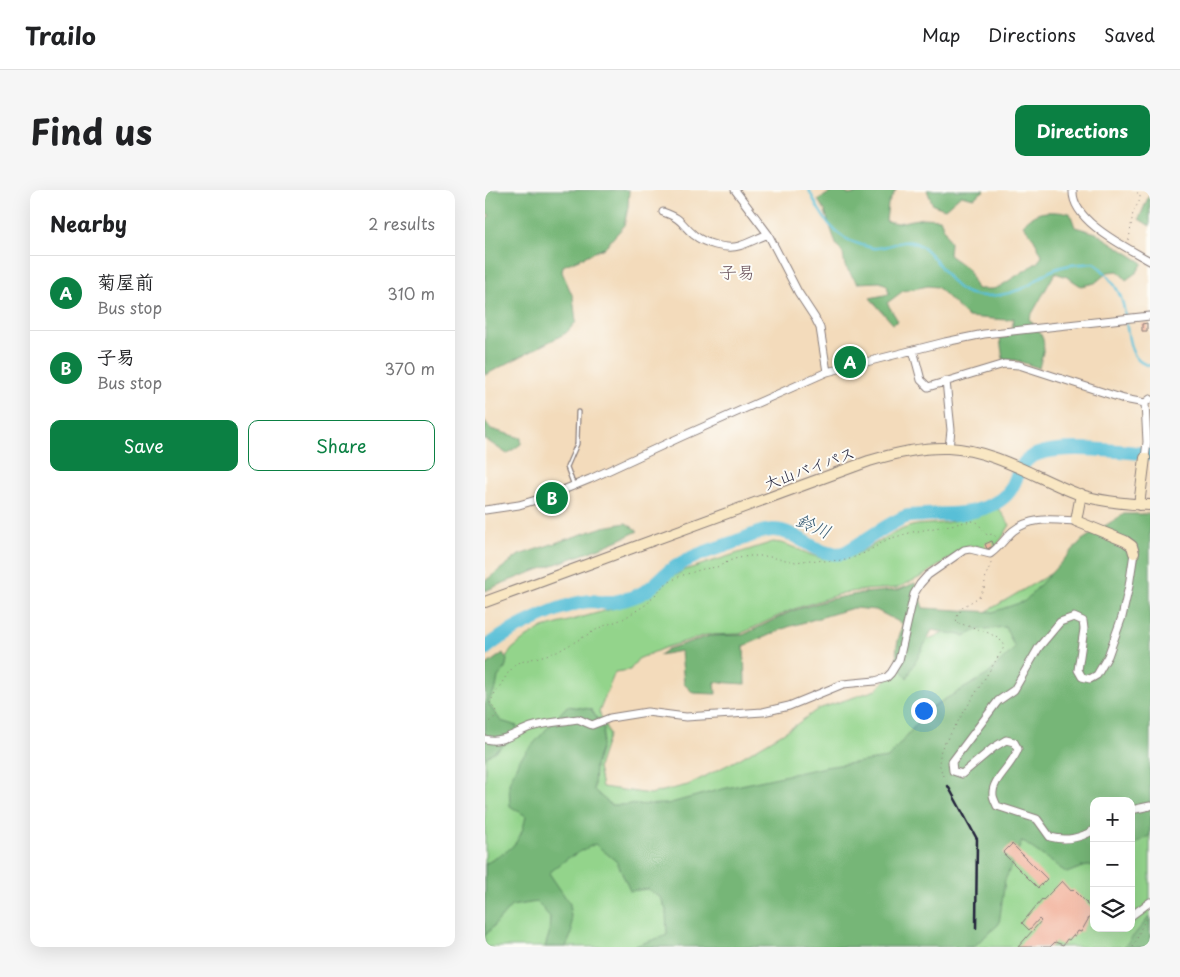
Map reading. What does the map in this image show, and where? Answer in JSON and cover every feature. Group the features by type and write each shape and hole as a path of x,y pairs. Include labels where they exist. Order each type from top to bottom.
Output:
{"main road":[{"name":"大山バイパス","path":"485,602 869,461 923,449 949,448 987,455 1081,494 1117,503 1145,505"},
{"path":"1145,458 1145,505"},
{"path":"1081,494 1075,522 1125,541 1132,546 1134,553"}],"street":[{"path":"735,190 768,234 820,328 827,372"},
{"path":"1073,190 1075,206 1083,216 1127,248 1150,260"},
{"path":"663,212 680,218 693,234 701,240 724,246 737,247 768,234"},
{"path":"485,510 519,505 546,498 827,372 984,334 1134,316 1150,316"},
{"path":"913,350 921,380 928,387 1004,364 1019,365 1124,399 1148,401 1145,458"},
{"path":"946,381 951,430 949,448"},
{"path":"485,739 504,739 531,728 571,720 578,719 592,724 634,713 647,712 694,717 763,712 789,706 843,684 883,679 891,673 899,660 914,594 919,584 929,575 970,548 991,554 1013,531 1027,522 1043,520 1075,522"},
{"path":"1090,832 1071,839 1050,838 1037,819 997,806 992,794 996,781 1015,759 1018,749 1013,742 1006,740 993,748 962,774 953,771 952,762 998,701 1014,690 1039,647 1060,622 1074,617 1083,621 1084,629 1077,670 1082,677 1090,679 1097,675 1108,656 1122,617 1134,553"},
{"path":"1135,809 1150,806"},
{"path":"1135,913 1150,902"}],"lane":[{"path":"574,486 567,467 577,444 578,412"}],"path":[{"path":"1127,248 1132,230 1133,212 1140,200 1140,196 1134,190"},
{"path":"485,724 497,717 497,712 491,702 508,673 517,663 551,654 601,627 623,619 647,604 668,582 687,574 717,567 734,559 749,556 770,557 796,562 847,560 867,552 894,537 972,521 977,522 987,535 993,534 997,537 1001,544"},
{"path":"943,776 939,764 941,749 1003,649 1004,644 1000,640 957,622 956,618 963,608 979,597 984,588 986,575 992,560"},
{"path":"1133,947 1145,919 1150,916"}],"green space":[{"path":"485,190 629,190 624,226 604,248 563,266 562,272 573,297 576,322 566,333 485,375 485,222 490,215 485,213"},
{"path":"834,190 842,190 849,195 862,192 861,190 896,190 888,204 886,221 897,223 923,218 940,219 950,243 949,255 967,268 977,289 999,287 1038,262 1042,255 1034,239 1023,225 1033,216 1044,212 1070,213 1075,227 1096,233 1143,263 1137,272 1126,280 1118,271 1108,272 1095,283 1081,286 1067,277 1055,273 1029,319 1043,341 1044,346 1039,368 1015,360 1003,360 1000,338 1010,336 1014,318 1007,320 968,317 937,287 928,286 903,291 887,303 898,321 893,324 870,298 889,294 887,285 880,282 857,283 845,266 843,254 836,244 825,211 818,200"},
{"path":"927,190 985,190 974,198 961,195 945,209 933,205"},
{"path":"1150,193 1150,226 1139,219"},
{"path":"485,421 491,429 521,438 521,444 507,454 485,439"},
{"path":"996,505 1010,525 994,547 986,551 978,546 969,546 921,577 897,588 843,593 791,610 740,634 706,635 664,648 638,659 630,670 615,672 599,712 609,734 598,767 602,787 650,794 688,785 739,759 793,727 818,709 876,690 923,641 960,627 1130,527 1150,771 1150,947 958,947 679,909 683,947 485,947 485,700 493,676 512,649 527,637 543,628 612,609 647,595 666,580 685,570 773,542 788,545 823,558 842,558 863,551 891,535 912,526 938,524 964,518"},
{"path":"1124,514 1150,514 1150,835 1135,844 1135,797 1090,797 1090,866 1067,873 1022,841 1005,880 999,924 973,947 632,947 667,935 666,910 661,898 648,889 630,891 617,862 595,844 568,858 549,873 570,904 572,933 566,947 545,947 549,934 550,917 537,902 511,906 485,936 485,864 513,846 521,834 526,816 510,806 509,783 519,760 567,706 591,709 604,729 595,766 594,790 611,805 667,804 722,789 825,767 888,758 930,708 987,675 1015,648 1005,627 977,630 965,636 932,630 907,678 899,664 896,652 903,624 876,610 853,608 788,627 744,646 745,684 715,682 716,694 693,693 684,684 681,651 659,655 668,649 709,636 743,635 792,611 831,599 863,593 898,590 915,583 923,608 993,612 1025,601 1082,540"},
{"path":"626,523 638,531 600,548 523,575 485,591 485,581 519,555 603,527"},
{"path":"503,653 507,660 505,669 498,677 496,688 489,700 489,705 501,721 517,726 515,737 485,758 485,666"},
{"path":"1150,916 1150,947 1124,947"}],"building":[{"path":"1147,323 1147,331 1142,331 1142,324"},
{"path":"992,541 994,546 987,549 985,544"},
{"path":"1012,844 1047,879 1038,888 1003,853"},
{"path":"1062,881 1090,906 1090,916 1081,932 1078,931 1075,936 1073,935 1069,940 1067,939 1063,945 1055,942 1050,947 1018,947 1041,921 1039,919 1029,930 1022,923"}],"waterway":[{"path":"809,190 823,216 843,237 852,242 873,248 904,242 915,243 930,254 956,286 974,295 993,296 1010,293 1026,287 1058,268 1094,263 1118,290 1124,309 1129,339 1136,357 1150,365"},
{"name":"鈴川","path":"485,649 520,626 551,612 579,603 591,601 604,603 625,600 638,595 682,562 759,532 769,530 783,531 824,552 833,554 843,553 905,517 969,512 995,503 1009,493 1024,463 1037,454 1068,449 1150,454"}],"railway":[{"path":"948,786 977,839 976,928"}],"place":[{"name":"菊屋前","path":"850,362"},
{"name":"子易","path":"552,498"}],"district":[{"name":"子易","path":"737,271"}]}
